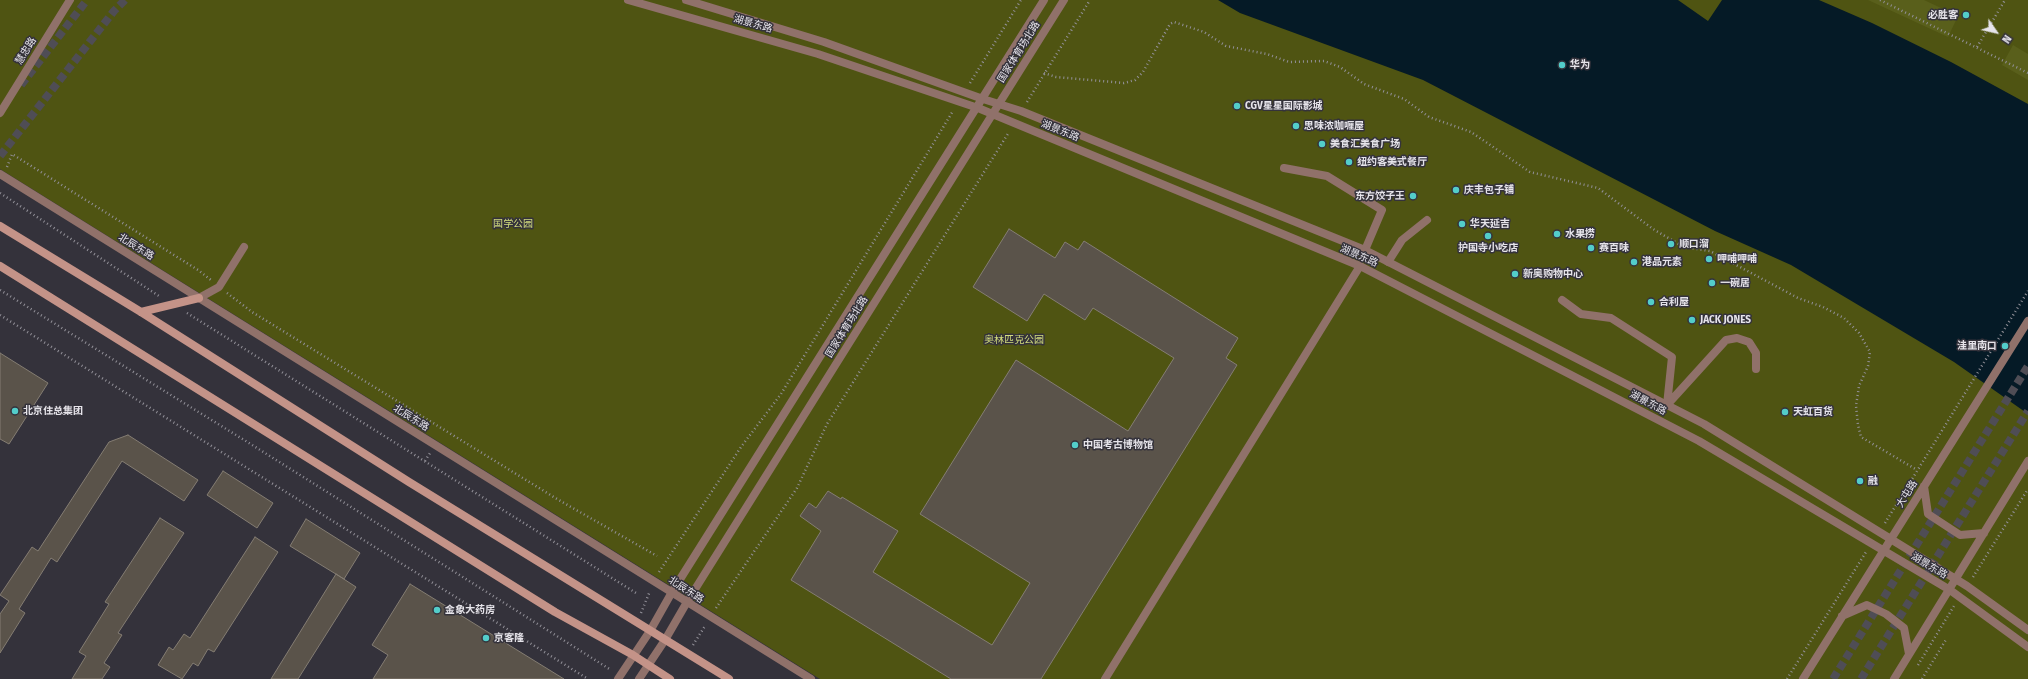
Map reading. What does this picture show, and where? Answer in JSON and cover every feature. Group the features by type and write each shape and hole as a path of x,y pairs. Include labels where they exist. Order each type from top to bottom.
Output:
{"main road":[{"path":"0,226 140,312 409,482 730,679"},
{"path":"0,266 555,612 633,655 670,679"},
{"path":"140,312 176,305 199,298"}],"street":[{"name":"慧忠路","path":"0,113 70,0"},
{"name":"湖景东路","path":"628,0 818,54 959,101 1360,266 1699,441 1950,590 2028,647"},
{"name":"湖景东路","path":"686,0 824,42 983,99 1022,111 1365,250 1704,424 1956,580 2028,630"},
{"name":"国家体育场北路","path":"619,677 650,631 672,592 978,108 1044,0"},
{"name":"国家体育场北路","path":"639,679 666,640 687,602 1064,0"},
{"path":"1284,168 1327,176 1382,210 1365,250"},
{"name":"北辰东路","path":"2,175 810,679"},
{"path":"1388,262 1402,240 1427,220"},
{"path":"199,298 219,287 244,247"},
{"path":"1105,679 1360,266"},
{"path":"1562,300 1581,314 1611,318 1672,358 1667,405"},
{"name":"大屯路","path":"1803,679 2028,321"},
{"path":"1667,405 1726,340 1737,338 1749,342 1756,353 1756,369"},
{"path":"1894,679 2028,461"},
{"path":"1924,486 1928,514 1960,535 1984,533"},
{"path":"1842,616 1867,605 1886,614 1904,628 1910,654"}],"path":[{"path":"964,92 1021,0"},
{"path":"1022,111 1090,0"},
{"path":"1880,0 2028,73"},
{"path":"1977,47 2005,0"},
{"path":"1044,73 1056,77 1124,83 1135,80 1142,72 1170,24 1174,22 1204,32 1226,46 1267,54 1289,62 1324,61 1340,67 1364,84 1404,98 1429,117 1471,132 1530,172 1598,188 1653,229 1684,247 1710,251 1798,298 1823,307 1844,318 1859,333 1870,352 1868,366 1859,386 1856,406 1861,437 1917,470"},
{"path":"637,622 665,561 741,447 781,394 959,101"},
{"path":"688,653 710,617 797,488 827,424 1014,123"},
{"path":"2,175 12,154 198,270 252,312 550,495 657,556"},
{"path":"0,193 167,301 176,305 636,593"},
{"path":"0,290 249,443 619,677"},
{"path":"1969,385 2028,291"},
{"path":"0,316 588,679"},
{"path":"1922,679 1947,638"}],"green space":[{"name":"奥林匹克公园","path":"0,0 2028,0 2028,679 820,679 0,169"},
{"path":"1868,0 1924,0 1958,16 1948,37"},
{"path":"2013,45 2028,54 2028,80 2002,65"}],"water":[{"path":"1218,0 1678,0 1708,21 1722,0 1819,0 1872,23 1951,62 2028,104 2028,414 1954,362 1791,265 1715,231 1423,80 1240,13"}],"building":[{"name":"中国考古博物馆","path":"1009,229 1055,258 1065,242 1078,250 1084,241 1238,338 1226,358 1237,365 1041,679 951,679 791,580 821,531 800,516 809,503 816,508 828,491 841,499 842,497 898,531 873,572 992,645 1030,583 920,514 1016,360 1128,431 1174,358 1093,308 1085,320 1044,294 1027,321 973,287"},
{"name":"北京住总集团","path":"0,353 48,383 9,444 0,439"},
{"path":"128,435 198,480 184,501 122,461 57,562 51,558 19,609 25,613 0,653 0,614 9,601 0,595 32,547 38,551 109,442"},
{"path":"223,471 273,503 257,528 207,495"},
{"path":"160,518 184,533 118,633 122,635 104,663 110,667 102,679 72,679 86,656 79,652 109,604 105,602"},
{"path":"306,519 360,553 344,579 290,546"},
{"path":"255,537 278,552 214,652 208,649 198,666 193,663 182,679 158,665 169,647 173,650 184,634 190,638"},
{"path":"336,574 356,587 298,679 271,679"},
{"path":"410,584 564,679 373,679 388,655 372,645"}],"tunnel":[{"path":"21,85 87,0"},
{"path":"0,156 114,11 125,0"},
{"path":"1833,679 2028,366"},
{"path":"1861,679 2028,411"}],"place":[{"name":"必胜客","path":"1966,15"},
{"name":"华为","path":"1562,65"},
{"name":"CGV星星国际影城","path":"1237,106"},
{"name":"思味浓咖喱屋","path":"1296,126"},
{"name":"美食汇美食广场","path":"1322,144"},
{"name":"纽约客美式餐厅","path":"1349,162"},
{"name":"庆丰包子铺","path":"1456,190"},
{"name":"东方饺子王","path":"1413,196"},
{"name":"华天延吉","path":"1462,224"},
{"name":"水果捞","path":"1557,234"},
{"name":"护国寺小吃店","path":"1488,236"},
{"name":"顺口溜","path":"1671,244"},
{"name":"赛百味","path":"1591,248"},
{"name":"呷哺呷哺","path":"1709,259"},
{"name":"港品元素","path":"1634,262"},
{"name":"新奥购物中心","path":"1515,274"},
{"name":"一碗居","path":"1712,283"},
{"name":"合利屋","path":"1651,302"},
{"name":"JACK JONES","path":"1692,320"},
{"name":"洼里南口","path":"2005,346"},
{"name":"北京住总集团","path":"15,411"},
{"name":"天虹百货","path":"1785,412"},
{"name":"中国考古博物馆","path":"1075,445"},
{"name":"融","path":"1860,481"},
{"name":"金象大药房","path":"437,610"},
{"name":"京客隆","path":"486,638"}],"park label":[{"name":"国学公园","path":"513,224"}]}
